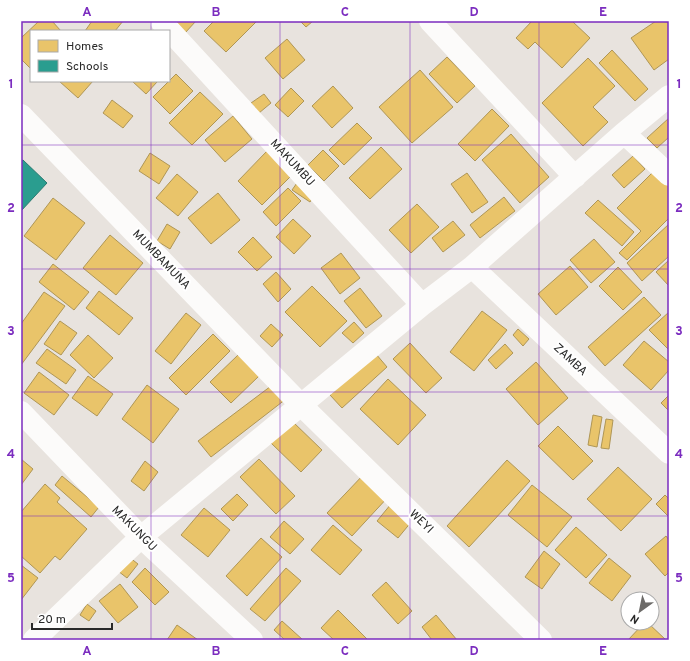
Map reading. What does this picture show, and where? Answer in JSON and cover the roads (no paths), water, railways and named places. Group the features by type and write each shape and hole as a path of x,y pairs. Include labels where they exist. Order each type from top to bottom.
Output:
{"street":[{"name":"MAKUMBU","path":"161,21 169,30"},
{"path":"430,21 575,177"},
{"name":"MAKUMBU","path":"170,31 422,305"},
{"path":"34,640 141,537 422,305 472,267 624,133 669,96"},
{"name":"MUMBAMUNA","path":"21,115 301,405"},
{"path":"624,133 669,175"},
{"name":"ZAMBA","path":"472,267 669,453"},
{"name":"WEYI","path":"301,405 541,640"},
{"name":"MAKUNGU","path":"21,412 141,537 252,640"}]}
